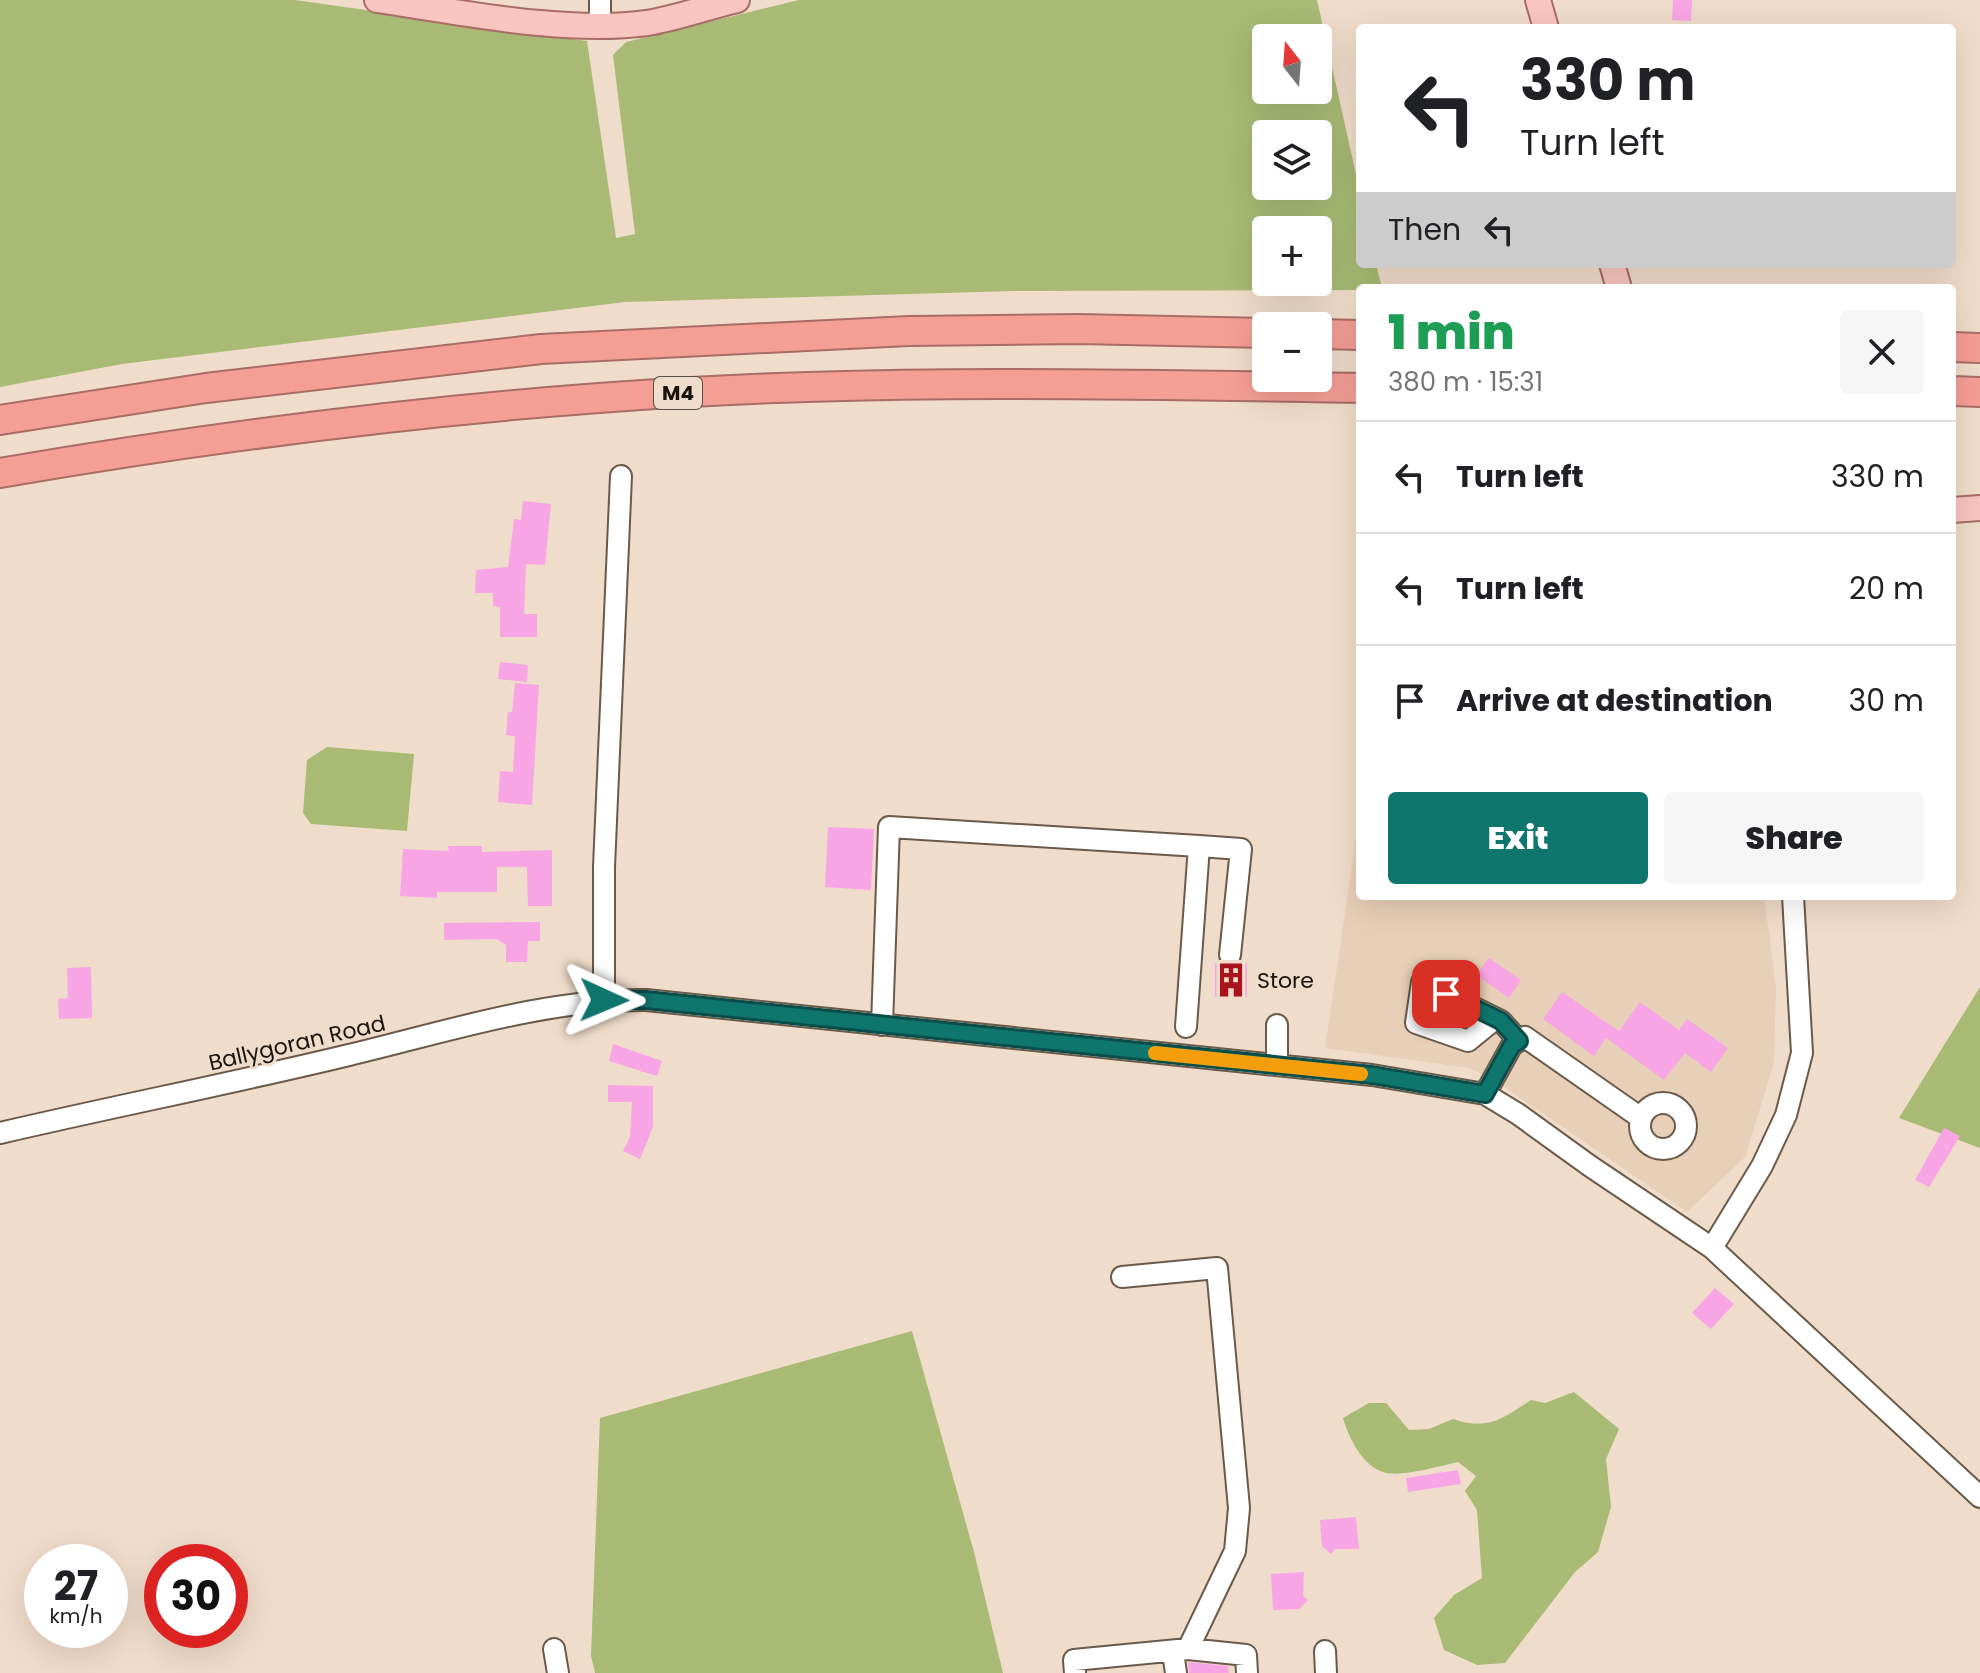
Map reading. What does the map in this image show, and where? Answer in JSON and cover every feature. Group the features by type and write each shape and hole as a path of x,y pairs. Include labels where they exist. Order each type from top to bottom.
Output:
{"highway":[{"path":"0,420 206,388 541,349 909,331 1078,329 1252,333"},
{"path":"1332,334 1356,335"},
{"path":"1956,347 1980,348"},
{"name":"M4","path":"0,473 244,434 601,398 773,388 993,382 1356,388"},
{"path":"1956,391 1980,392"}],"main road":[{"path":"377,0 496,17 600,26 648,22 737,0"},
{"path":"1538,0 1545,24"},
{"path":"1956,510 1980,508"}],"street":[{"path":"600,0 600,26"},
{"path":"604,1000 604,867 621,476"},
{"path":"882,1025 889,827 1241,849 1230,955"},
{"path":"1186,1027 1199,846"},
{"path":"1712,1248 1762,1166 1786,1115 1802,1053 1793,900"},
{"name":"Ballygoran Road","path":"0,1133 516,1016 604,1000 646,1000 1372,1075 1485,1094"},
{"path":"1495,1019 1519,1041"},
{"path":"1277,1025 1277,1065"},
{"path":"1641,1118 1525,1037 1512,1045 1485,1094 1712,1248 1980,1497"},
{"path":"1122,1277 1217,1268 1239,1508 1235,1551 1181,1651 1176,1673"},
{"path":"554,1649 558,1673"},
{"path":"1075,1673 1074,1660 1181,1651 1246,1655 1247,1673"},
{"path":"1325,1651 1326,1673"}],"shaded area":[{"path":"1356,839 1356,900 1765,900 1776,987 1774,1063 1745,1157 1687,1212 1494,1080 1469,1068 1325,1048"}],"green space":[{"path":"0,0 295,0 587,41 616,238 635,234 613,55 626,42 799,0 1317,0 1322,24 1252,24 1252,104 1332,104 1332,67 1356,174 1356,268 1377,268 1381,284 1356,284 1356,290 1332,290 1332,216 1252,216 1252,290 1014,291 625,302 122,364 0,387"},
{"path":"327,747 414,754 407,831 311,824 303,813 307,760"},
{"path":"1980,987 1980,1148 1899,1118"},
{"path":"912,1331 974,1552 1003,1673 595,1673 591,1656 600,1418"},
{"path":"1574,1392 1619,1429 1606,1459 1611,1507 1598,1552 1575,1572 1505,1663 1477,1665 1444,1650 1434,1618 1454,1595 1482,1578 1477,1510 1465,1491 1476,1476 1458,1462 1409,1473 1376,1469 1357,1450 1343,1418 1369,1403 1386,1403 1409,1430 1429,1429 1453,1419 1485,1423 1503,1418 1531,1400 1545,1403"}],"building":[{"path":"1673,0 1692,0 1691,21 1672,20"},
{"path":"523,501 551,504 545,565 526,564 524,614 537,614 537,637 500,637 500,607 493,606 493,593 475,593 476,570 508,567 514,519 521,520"},
{"path":"500,662 528,665 527,682 498,679"},
{"path":"515,683 539,685 532,805 498,802 500,771 513,772 515,736 506,735"},
{"path":"828,827 874,829 871,890 825,887"},
{"path":"448,846 482,846 482,852 552,850 552,906 528,906 527,867 497,867 497,892 437,892 437,898 400,896 403,849 449,851"},
{"path":"540,922 540,941 528,941 527,962 506,962 506,945 496,939 444,940 444,923"},
{"path":"1489,958 1521,980 1509,998 1476,975"},
{"name":"Store","path":"1215,963 1229,968 1247,963 1247,997 1215,997"},
{"path":"91,967 92,1018 59,1019 58,999 68,998 67,968"},
{"path":"1562,992 1619,1031 1640,1002 1679,1030 1687,1019 1728,1048 1711,1072 1685,1053 1664,1080 1606,1038 1594,1056 1543,1019"},
{"path":"613,1044 662,1061 657,1076 609,1061"},
{"path":"608,1085 653,1086 653,1127 640,1159 623,1151 630,1137 632,1102 608,1102"},
{"path":"1944,1128 1960,1136 1929,1187 1915,1180"},
{"path":"1715,1288 1734,1304 1711,1329 1692,1313"},
{"path":"1458,1470 1461,1484 1408,1492 1406,1478"},
{"path":"1356,1517 1359,1549 1335,1549 1331,1554 1322,1546 1320,1520"},
{"path":"1304,1572 1303,1596 1308,1600 1299,1609 1273,1610 1271,1574"},
{"path":"1188,1662 1228,1666 1229,1673 1189,1673"}],"slow traffic":[{"path":"1155,1053 1361,1074"}],"place":[{"name":"Store","path":"1231,980"}],"route":[{"path":"604,1000 646,1000 1372,1075 1485,1094 1512,1045 1519,1041 1501,1021 1446,994"}]}
